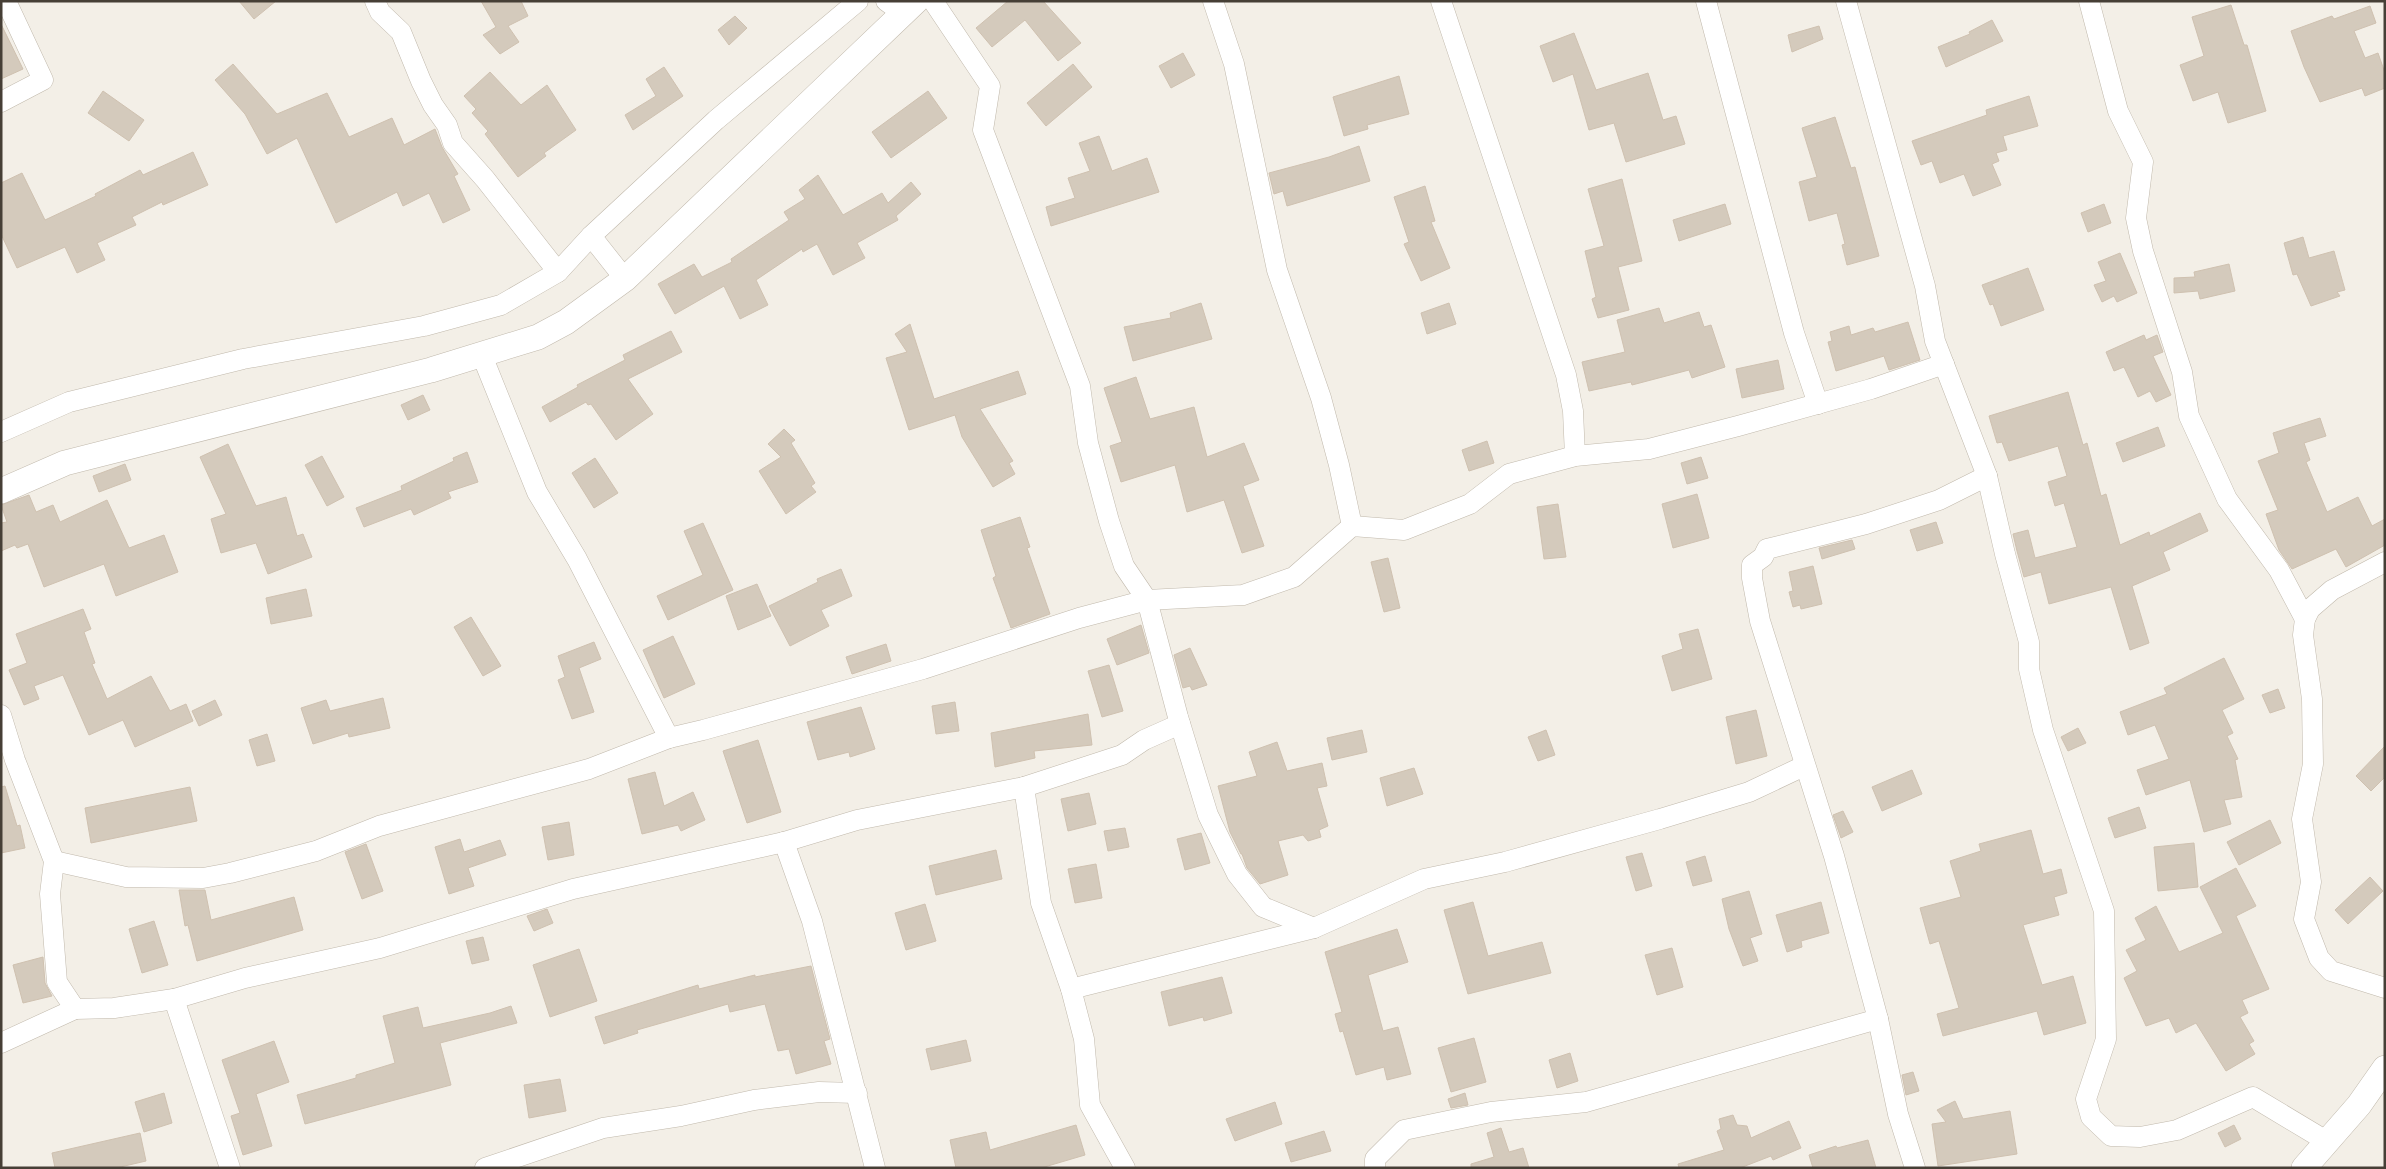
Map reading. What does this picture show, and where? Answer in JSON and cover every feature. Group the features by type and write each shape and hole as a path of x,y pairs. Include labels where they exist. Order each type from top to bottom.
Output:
{"street":[{"path":"1,102 43,80 6,1"},
{"path":"375,1 380,12 401,32 433,106 447,125 453,143 558,272"},
{"path":"1,432 70,402 243,359 424,326 501,305 558,272 591,236 716,120 858,1"},
{"path":"933,1 990,86 983,130 1080,386 1088,444 1121,557 1124,566 1147,600 1180,724 1208,815 1238,874 1263,906 1314,928"},
{"path":"1214,1 1234,64 1278,270 1321,398 1340,464 1352,526"},
{"path":"1441,1 1566,375 1573,411 1575,456"},
{"path":"1706,1 1794,333 1818,404"},
{"path":"1846,1 1925,286 1935,341 1987,476 2005,554 2029,642 2029,669 2044,730 2104,911 2106,1039 2086,1099 2091,1117 2111,1136 2140,1137 2177,1130 2253,1097 2328,1142"},
{"path":"2089,1 2118,111 2143,162 2136,218 2142,251 2182,372 2189,416 2227,499 2279,570 2305,619"},
{"path":"1,491 65,463 431,370 480,353 538,337 566,322 624,279 902,5"},
{"path":"591,236 624,279"},
{"path":"480,353 537,492 577,559 669,738"},
{"path":"54,862 126,878 203,878 316,851 379,826 589,769 669,738 923,669 1079,618 1147,600 1244,595 1294,577 1352,526 1404,530 1470,504 1508,474 1575,456 1649,449 1871,389 1944,364"},
{"path":"1915,1168 1898,1114 1878,1019 1834,856 1804,766 1760,621 1752,578 1752,565 1763,557 1767,548 1866,524 1939,500 1987,476"},
{"path":"2385,562 2332,590 2310,609 2305,619 2303,635 2312,699 2313,764 2302,819 2311,882 2304,919 2319,958 2331,971 2385,988"},
{"path":"1,715 8,763 54,862 50,894 57,982 75,1009"},
{"path":"1,1043 75,1009 114,1008 174,1000 245,978 380,948 573,889 784,842 857,820 1024,787 1122,755 1144,740 1180,724"},
{"path":"1071,988 1314,928 1424,879 1505,862 1750,792 1804,766"},
{"path":"1024,787 1041,903 1071,988 1084,1039 1090,1105 1124,1168"},
{"path":"784,842 812,921 875,1168"},
{"path":"174,1000 230,1168"},
{"path":"1375,1168 1375,1159 1404,1130 1491,1112 1586,1102 1878,1019"},
{"path":"2304,1168 2359,1105 2385,1068"},
{"path":"485,1168 603,1128 681,1116 763,1098 819,1092 857,1093"}],"building":[{"path":"239,1 276,1 254,19"},
{"path":"481,1 521,1 528,16 508,26 519,42 500,54 483,35 496,27"},
{"path":"1008,1 1043,1 1081,43 1058,61 1025,20 992,47 976,28"},
{"path":"2231,5 2244,45 2247,45 2266,111 2228,123 2218,92 2193,101 2180,65 2204,56 2192,17"},
{"path":"2370,6 2376,23 2354,31 2365,58 2378,53 2385,73 2385,88 2365,96 2362,88 2320,102 2304,67 2291,31 2332,16 2334,19"},
{"path":"735,16 747,28 729,45 718,30"},
{"path":"1992,20 2003,41 1946,67 1938,47 1970,34 1969,32"},
{"path":"1,24 23,69 1,79"},
{"path":"1819,26 1823,39 1792,52 1788,35"},
{"path":"1574,33 1596,90 1648,73 1663,120 1676,116 1685,144 1626,162 1614,123 1589,130 1573,74 1553,82 1540,46"},
{"path":"1183,53 1195,75 1171,88 1159,66"},
{"path":"233,64 277,114 327,93 349,137 392,118 404,145 435,129 442,147 458,174 454,176 470,210 443,223 429,193 403,206 397,192 336,223 297,138 267,154 245,114 215,80"},
{"path":"1073,64 1092,87 1046,126 1027,103"},
{"path":"664,67 683,96 633,130 625,115 656,96 646,79"},
{"path":"490,72 521,105 547,85 576,130 544,153 546,156 518,177 485,134 488,131 472,113 476,109 464,96"},
{"path":"1399,76 1409,114 1367,125 1368,129 1344,136 1333,97"},
{"path":"103,91 144,120 129,141 88,113"},
{"path":"928,91 947,118 891,158 872,132"},
{"path":"2029,96 2038,126 2003,136 2007,150 1996,153 1999,161 1992,164 2001,185 1973,196 1964,174 1940,183 1932,161 1921,165 1912,141 1987,115 1986,110"},
{"path":"1835,117 1851,168 1855,167 1879,256 1847,265 1842,245 1845,244 1837,213 1809,221 1799,182 1817,177 1802,128"},
{"path":"1099,136 1112,171 1147,158 1159,192 1051,226 1046,207 1075,198 1068,178 1090,171 1079,143"},
{"path":"1359,146 1370,181 1287,206 1283,191 1274,194 1269,173 1329,157"},
{"path":"193,152 208,185 163,205 162,202 132,217 136,225 97,243 105,260 77,273 65,247 17,268 1,234 1,183 22,173 45,220 96,196 95,194 140,170 143,175"},
{"path":"818,175 843,215 882,193 888,203 911,182 921,194 896,216 898,220 857,243 865,258 833,275 817,244 803,252 802,249 756,280 768,305 740,319 724,286 675,314 658,284 694,264 702,277 732,262 731,259 789,220 784,212 805,199 799,190"},
{"path":"1622,179 1642,261 1618,267 1629,310 1598,318 1592,299 1596,297 1585,251 1604,246 1588,189"},
{"path":"1425,186 1435,221 1431,222 1450,268 1421,281 1404,244 1409,242 1394,197"},
{"path":"1725,204 1731,224 1679,241 1673,220"},
{"path":"2104,204 2111,223 2088,232 2081,213"},
{"path":"2303,237 2309,258 2334,251 2345,290 2337,292 2340,296 2311,306 2297,274 2293,275 2284,243"},
{"path":"2120,253 2137,293 2117,302 2114,296 2102,302 2094,285 2106,281 2098,262"},
{"path":"2229,264 2235,291 2200,299 2198,291 2174,293 2174,278 2195,277 2194,272"},
{"path":"2028,268 2044,310 2001,326 1993,304 1990,305 1982,285"},
{"path":"1201,303 1212,339 1133,361 1124,327 1171,318 1170,313"},
{"path":"1449,303 1456,324 1427,334 1421,313"},
{"path":"1659,308 1664,323 1699,312 1704,327 1711,325 1725,367 1692,378 1689,370 1632,385 1631,382 1589,391 1582,362 1625,352 1617,320"},
{"path":"1908,322 1920,360 1889,370 1884,356 1836,371 1828,342 1832,341 1830,332 1849,326 1851,335 1873,328 1875,332"},
{"path":"910,324 934,399 1018,371 1026,394 980,409 1013,461 1009,463 1015,474 993,487 962,437 955,415 909,430 886,358 907,352 895,334"},
{"path":"671,331 682,352 628,379 653,414 616,440 591,404 588,405 586,402 550,422 542,407 578,387 577,385 625,360 623,355"},
{"path":"2144,335 2146,340 2157,335 2163,352 2153,356 2171,395 2156,402 2150,391 2138,397 2124,367 2114,371 2106,352"},
{"path":"1778,360 1784,389 1742,398 1736,369"},
{"path":"1136,377 1150,419 1194,407 1207,457 1244,443 1259,480 1243,486 1264,546 1242,553 1224,500 1187,512 1175,465 1121,482 1110,446 1122,442 1104,388"},
{"path":"2068,392 2083,445 2087,443 2101,496 2106,494 2120,545 2149,532 2150,536 2200,513 2208,531 2163,552 2170,570 2132,586 2149,643 2130,650 2111,587 2049,604 2041,572 2024,577 2017,551 2013,534 2028,530 2035,558 2077,547 2064,503 2055,506 2048,482 2067,476 2058,446 2009,461 2002,442 1997,443 1989,416"},
{"path":"423,395 430,410 408,420 401,405"},
{"path":"2320,418 2326,436 2304,443 2310,460 2306,462 2327,512 2358,497 2372,526 2385,519 2385,545 2346,567 2336,549 2292,569 2279,550 2266,514 2278,510 2258,461 2279,453 2273,433"},
{"path":"2158,427 2165,446 2123,462 2116,443"},
{"path":"784,429 795,440 791,443 815,483 811,486 816,492 786,514 759,471 781,457 768,444"},
{"path":"1487,441 1494,463 1469,471 1462,450"},
{"path":"228,444 256,506 286,497 297,536 303,534 312,557 268,574 256,543 221,553 211,519 226,514 200,457"},
{"path":"467,452 478,482 448,492 451,498 414,515 411,509 364,527 356,508 402,490 401,486 454,461 453,458"},
{"path":"322,456 344,497 327,506 305,465"},
{"path":"1701,457 1708,478 1687,484 1681,463"},
{"path":"595,458 618,493 594,508 572,473"},
{"path":"125,464 131,480 99,492 93,476"},
{"path":"1697,494 1709,538 1673,548 1662,504"},
{"path":"29,495 36,512 53,505 60,522 107,500 129,548 164,535 178,572 116,596 104,564 44,587 28,544 17,548 15,545 1,551 1,523 7,522 1,505"},
{"path":"1558,504 1566,557 1544,559 1537,507"},
{"path":"1020,517 1030,547 1027,548 1050,614 1011,628 993,578 996,576 981,530"},
{"path":"1936,522 1943,543 1917,551 1910,530"},
{"path":"703,523 733,590 668,620 657,596 703,575 684,531"},
{"path":"1852,540 1855,549 1822,559 1819,548"},
{"path":"1388,558 1400,608 1384,612 1371,562"},
{"path":"1813,566 1822,604 1801,609 1800,605 1793,607 1789,592 1793,591 1789,572"},
{"path":"841,569 852,596 821,610 829,626 790,646 769,606 818,582 817,579"},
{"path":"757,584 771,616 738,630 726,596"},
{"path":"306,589 312,616 271,624 266,598"},
{"path":"83,609 91,629 84,632 95,663 92,664 107,699 151,676 170,711 186,704 193,721 135,747 123,720 89,735 63,675 34,686 39,699 24,705 9,670 27,663 16,634"},
{"path":"471,617 501,666 483,676 454,627"},
{"path":"1141,625 1149,653 1117,665 1107,639"},
{"path":"1698,629 1712,679 1672,691 1662,656 1683,649 1679,634"},
{"path":"673,636 695,684 664,698 643,650"},
{"path":"594,642 601,659 579,668 594,712 572,719 558,680 565,677 558,656"},
{"path":"886,644 891,661 852,674 846,657"},
{"path":"1190,648 1207,685 1192,690 1190,686 1183,688 1174,655"},
{"path":"2224,658 2244,699 2222,710 2233,733 2227,736 2238,759 2235,760 2242,797 2224,800 2231,824 2204,832 2190,780 2146,795 2137,770 2169,759 2155,725 2128,735 2120,712 2167,694 2164,688"},
{"path":"1109,665 1123,711 1102,717 1088,671"},
{"path":"2278,689 2285,708 2270,713 2262,695"},
{"path":"383,698 390,728 349,737 348,733 313,744 301,708 326,700 330,711"},
{"path":"215,700 222,715 199,726 192,711"},
{"path":"955,702 959,731 936,734 932,706"},
{"path":"861,707 875,749 850,757 849,752 818,760 807,722"},
{"path":"1756,710 1767,756 1736,764 1726,717"},
{"path":"1088,714 1092,745 1034,751 1035,758 995,767 991,733"},
{"path":"2078,728 2086,743 2068,751 2061,737"},
{"path":"1362,730 1367,752 1332,760 1327,738"},
{"path":"1546,730 1555,755 1538,761 1528,737"},
{"path":"267,734 275,761 257,766 249,740"},
{"path":"758,740 781,812 747,823 723,751"},
{"path":"1277,742 1287,771 1322,763 1327,786 1317,788 1328,826 1319,830 1321,837 1308,841 1303,835 1278,841 1288,875 1260,884 1247,868 1230,832 1218,786 1257,776 1249,752"},
{"path":"2385,746 2385,777 2371,791 2356,776"},
{"path":"1414,768 1423,794 1387,806 1380,778"},
{"path":"1912,770 1922,794 1882,811 1872,787"},
{"path":"655,772 664,806 693,792 705,820 681,831 678,825 642,834 628,779"},
{"path":"5,786 17,826 20,825 25,848 1,853 1,787"},
{"path":"190,787 197,821 91,843 85,808"},
{"path":"1089,793 1096,824 1068,831 1061,799"},
{"path":"2139,807 2146,828 2115,838 2108,818"},
{"path":"1843,811 1853,832 1841,838 1833,815"},
{"path":"2270,820 2281,843 2239,865 2227,842"},
{"path":"569,822 574,855 548,860 542,827"},
{"path":"1125,828 1129,847 1108,851 1104,831"},
{"path":"2031,830 2043,874 2061,869 2067,893 2054,897 2059,915 2023,925 2042,985 2073,976 2086,1023 2044,1035 2037,1011 1943,1036 1937,1014 1959,1008 1939,941 1930,944 1920,908 1961,897 1950,861 1981,851 1979,844"},
{"path":"1201,833 1210,863 1185,870 1177,839"},
{"path":"460,839 464,852 500,840 506,855 468,868 474,886 449,894 435,847"},
{"path":"2194,843 2198,887 2158,891 2154,847"},
{"path":"366,844 383,891 362,899 345,852"},
{"path":"996,850 1002,879 936,895 929,866"},
{"path":"1642,853 1652,886 1636,891 1626,857"},
{"path":"1705,856 1712,881 1693,886 1686,862"},
{"path":"1096,864 1102,898 1075,903 1068,869"},
{"path":"2236,868 2256,906 2236,916 2269,989 2242,1000 2248,1013 2240,1017 2254,1041 2249,1044 2255,1054 2226,1071 2196,1023 2176,1033 2169,1018 2146,1026 2124,978 2137,971 2126,950 2146,940 2135,918 2156,906 2179,952 2223,933 2200,887"},
{"path":"2370,877 2383,891 2348,924 2335,910"},
{"path":"179,890 205,890 211,920 294,897 303,930 197,961 188,925 185,926"},
{"path":"1749,891 1762,934 1750,938 1758,961 1743,966 1729,929 1722,899"},
{"path":"1473,902 1488,956 1542,942 1551,973 1468,994 1444,910"},
{"path":"1821,902 1829,933 1801,941 1802,947 1787,952 1776,915"},
{"path":"925,904 936,941 906,950 895,913"},
{"path":"547,909 553,923 534,931 527,916"},
{"path":"154,921 168,965 142,973 129,929"},
{"path":"1397,929 1408,962 1368,975 1383,1031 1398,1027 1411,1074 1387,1080 1384,1067 1356,1075 1343,1031 1340,1032 1335,1014 1342,1012 1325,952"},
{"path":"483,937 489,960 472,964 466,941"},
{"path":"1672,948 1683,987 1657,995 1645,955"},
{"path":"579,949 597,1001 550,1017 533,965"},
{"path":"43,957 45,983 52,996 23,1003 13,965"},
{"path":"811,966 830,1039 824,1041 831,1064 796,1074 789,1049 778,1051 765,1004 730,1012 728,1004 637,1030 638,1033 604,1044 595,1017 698,985 699,989 755,975 755,977"},
{"path":"1222,977 1232,1013 1204,1021 1203,1017 1169,1026 1161,992"},
{"path":"511,1006 517,1023 440,1043 451,1085 305,1124 297,1095 356,1078 356,1075 395,1063 383,1016 418,1007 423,1028 490,1013"},
{"path":"1474,1038 1486,1082 1451,1092 1438,1048"},
{"path":"966,1040 971,1061 931,1070 926,1049"},
{"path":"274,1041 289,1082 256,1094 272,1146 243,1155 231,1116 240,1113 222,1060"},
{"path":"1570,1053 1578,1081 1557,1088 1549,1060"},
{"path":"1913,1072 1919,1091 1906,1095 1902,1075"},
{"path":"560,1079 566,1111 529,1118 524,1085"},
{"path":"164,1093 172,1123 144,1132 135,1102"},
{"path":"1465,1093 1468,1105 1451,1108 1448,1099"},
{"path":"1955,1101 1963,1119 2010,1111 2017,1154 1938,1166 1932,1124 1946,1122 1937,1110"},
{"path":"1275,1102 1282,1124 1235,1141 1226,1119"},
{"path":"1733,1115 1737,1125 1747,1126 1751,1138 1789,1121 1801,1148 1773,1160 1771,1156 1740,1168 1679,1168 1678,1164 1724,1150 1717,1131 1721,1129 1719,1119"},
{"path":"1076,1125 1085,1155 1041,1168 956,1168 950,1140 986,1132 990,1150"},
{"path":"2234,1125 2241,1139 2225,1147 2218,1133"},
{"path":"1501,1128 1509,1152 1523,1148 1529,1168 1471,1168 1471,1164 1494,1157 1487,1133"},
{"path":"1324,1131 1331,1151 1291,1162 1285,1143"},
{"path":"140,1133 146,1161 116,1168 55,1168 52,1153"},
{"path":"1868,1140 1876,1168 1813,1168 1809,1155 1836,1146 1837,1148"}]}
